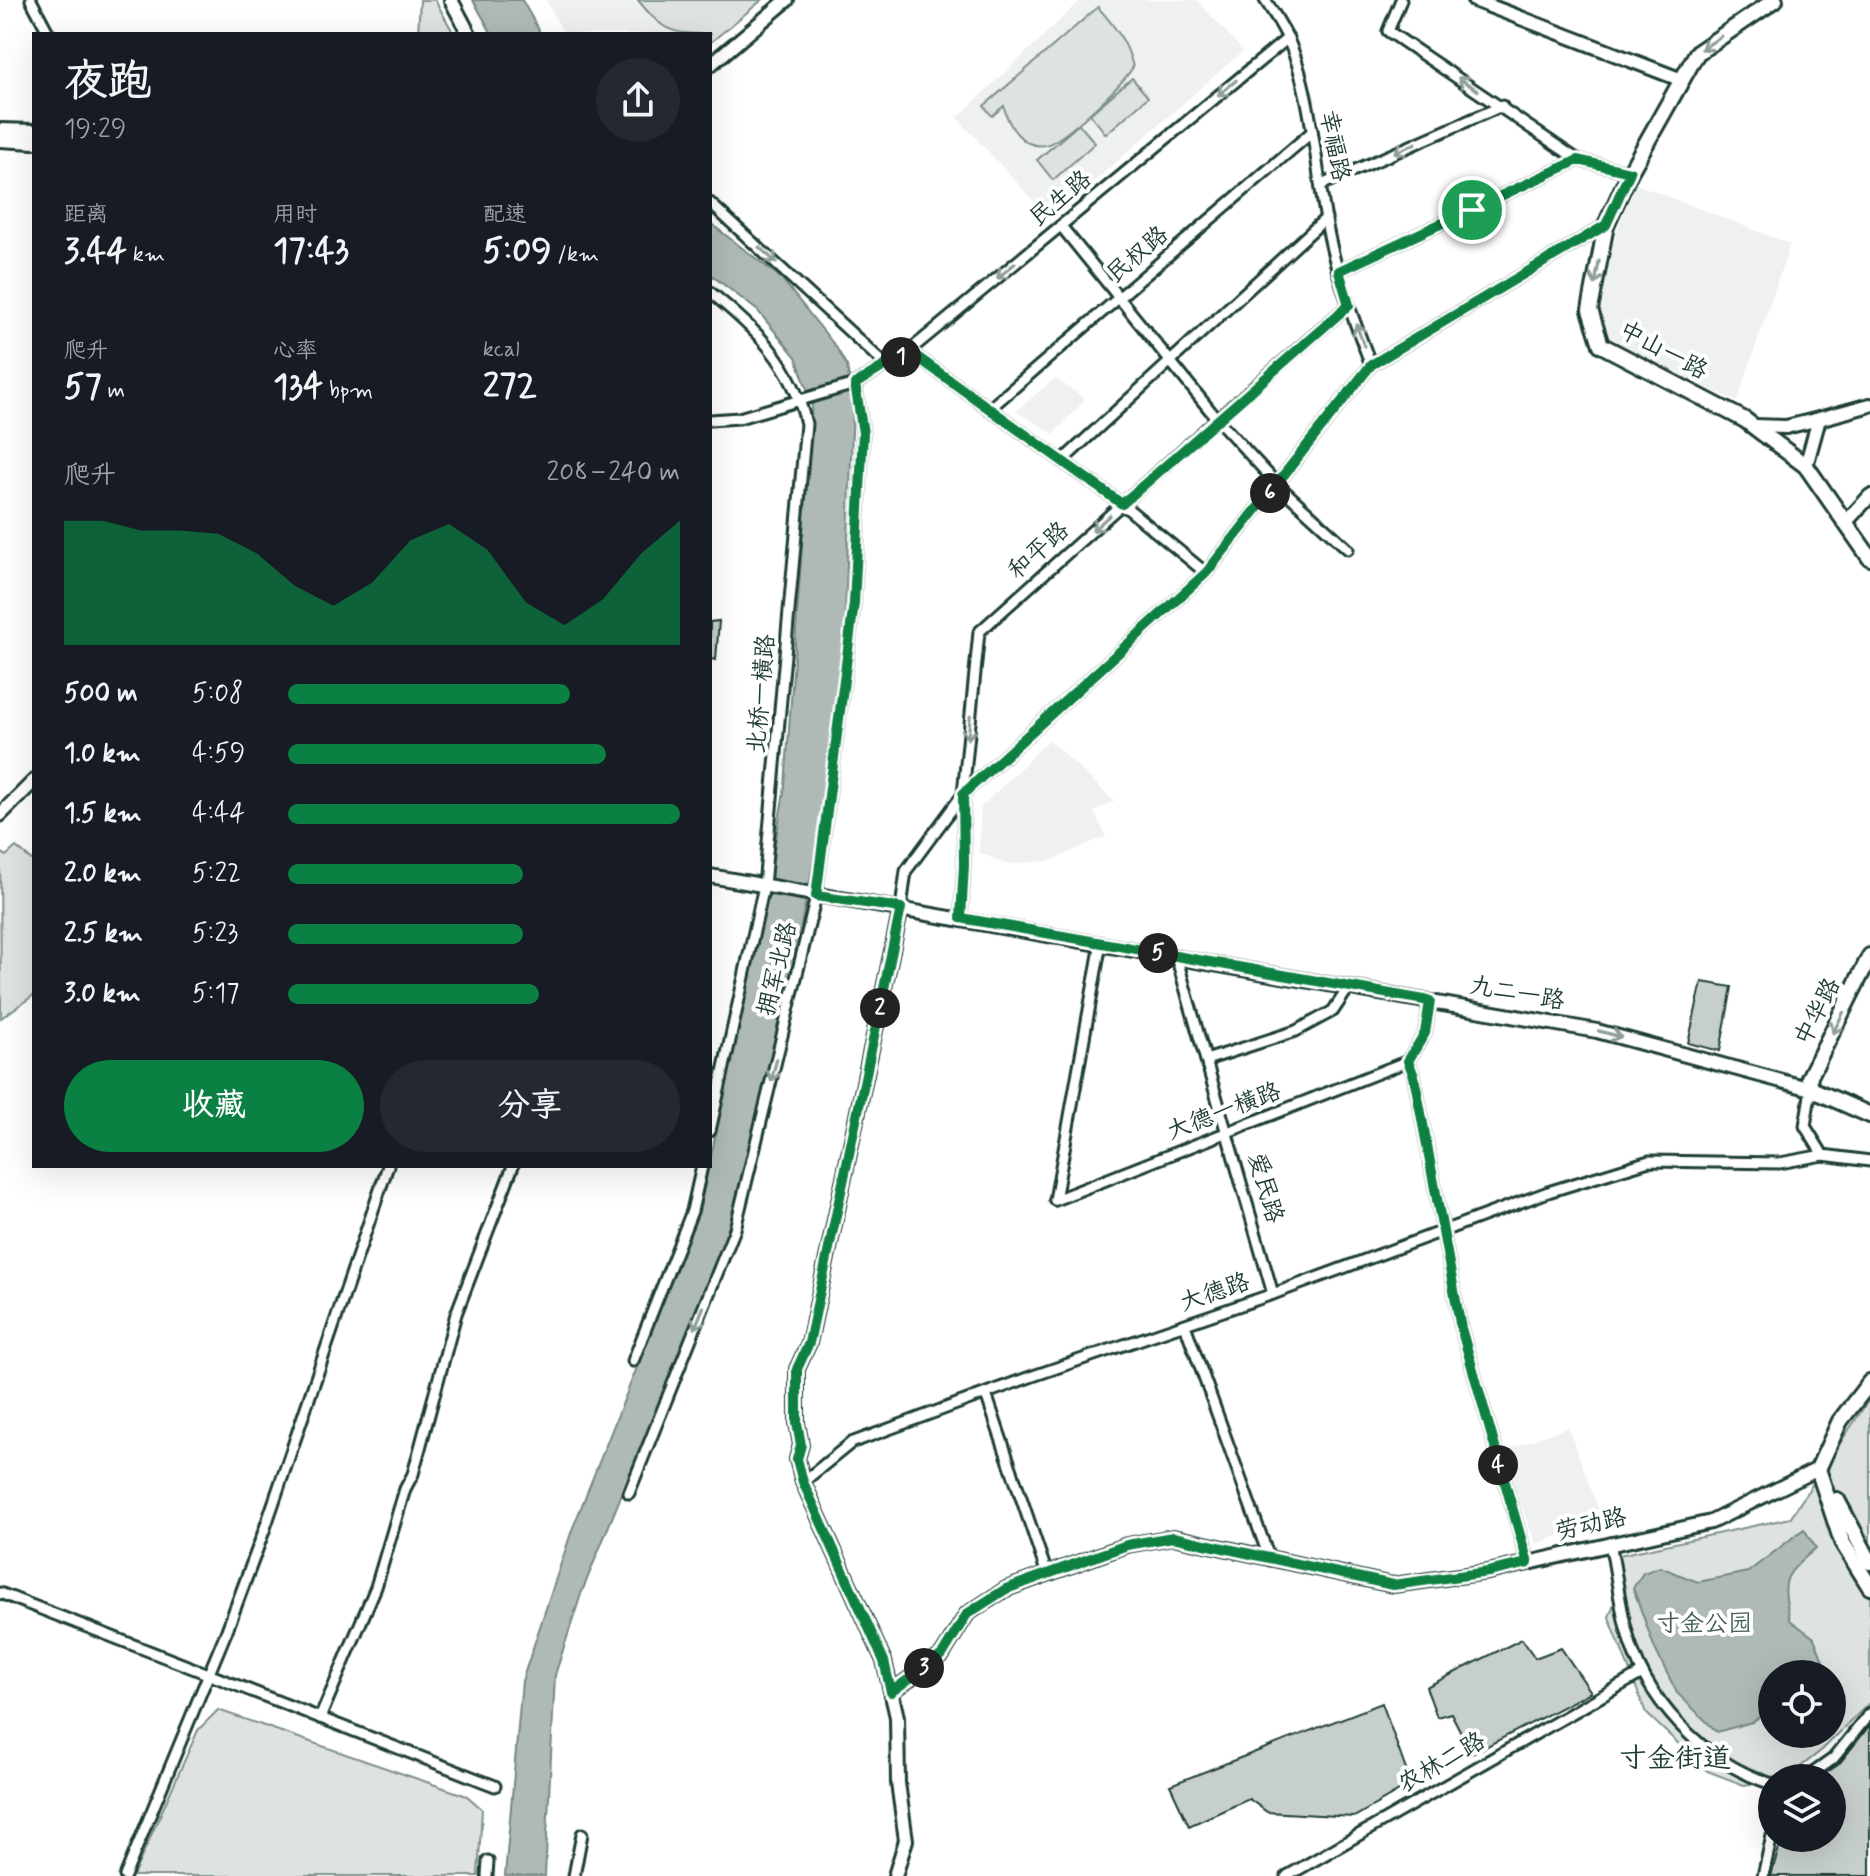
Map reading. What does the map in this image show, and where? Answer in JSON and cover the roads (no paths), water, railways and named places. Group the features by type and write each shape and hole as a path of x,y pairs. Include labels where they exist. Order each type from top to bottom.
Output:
{"main road":[{"name":"中山一路","path":"1775,0 1697,53 1630,172 1606,225 1590,310 1601,345 1753,426 1806,466 1870,558"},
{"name":"中华路","path":"1811,1089 1809,1078 1870,956"},
{"name":"九二一路","path":"1811,1089 1870,1115"},
{"path":"1870,1382 1840,1421 1818,1469 1842,1542 1870,1587"},
{"path":"1818,1469 1870,1562"}],"street":[{"path":"31,0 48,32"},
{"path":"451,0 468,32"},
{"path":"712,63 787,0"},
{"name":"幸福路","path":"1265,0 1288,38 1312,132 1326,218 1339,271 1371,365"},
{"path":"1401,0 1388,31 1578,160 1630,172"},
{"path":"1474,0 1682,80"},
{"name":"民生路","path":"712,420 739,418 855,384 887,366 1288,38"},
{"path":"1321,185 1502,106"},
{"path":"0,130 32,131"},
{"name":"民权路","path":"989,409 1312,132"},
{"path":"0,140 32,142"},
{"path":"1339,271 1578,160"},
{"path":"712,205 887,366"},
{"path":"1062,461 1326,218"},
{"path":"895,1876 906,1840 898,1783 897,1717 884,1661 803,1482 797,1459 801,1445 797,1423 797,1369 809,1343 901,908 906,871 963,794 1206,573 1371,365 1606,225"},
{"path":"1061,226 1217,419 1277,484 1348,549"},
{"name":"北桥一横路","path":"712,294 769,343 801,400 806,424 764,886 712,1122"},
{"name":"和平路","path":"961,918 963,794 979,632 1349,305"},
{"path":"909,351 1122,504 1206,573"},
{"name":"拥军北路","path":"629,1493 735,1229 816,896 854,603 863,433 855,384"},
{"path":"1753,426 1786,427 1870,405"},
{"path":"1806,466 1819,419"},
{"path":"1845,523 1870,496"},
{"path":"0,815 32,783"},
{"name":"九二一路","path":"712,876 1597,1031 1811,1089"},
{"name":"大德一横路","path":"1101,943 1055,1200 1408,1061"},
{"name":"爱民路","path":"1176,956 1273,1294"},
{"path":"1206,1060 1296,1031 1333,1011 1349,987"},
{"path":"1430,1001 1425,1033 1408,1061 1414,1076 1461,1328 1528,1563"},
{"path":"1811,1089 1805,1126 1823,1155"},
{"name":"大德路","path":"803,1482 851,1443 1273,1294 1548,1192 1649,1161 1780,1163 1823,1155 1870,1161"},
{"path":"125,1876 264,1531 387,1168"},
{"path":"320,1718 376,1587 405,1489 413,1474 456,1314 512,1168"},
{"path":"633,1361 692,1211 702,1168"},
{"path":"1185,1325 1270,1560"},
{"path":"986,1394 1047,1574"},
{"name":"劳动路","path":"891,1692 942,1655 967,1614 1006,1589 1127,1545 1173,1537 1393,1585 1488,1572 1711,1522 1818,1469"},
{"path":"1610,1543 1626,1628 1642,1673 1664,1706 1693,1739 1733,1767 1758,1778"},
{"path":"0,1593 495,1786"},
{"name":"农林二路","path":"1287,1876 1642,1673"},
{"path":"1826,1764 1870,1713"},
{"path":"574,1876 582,1834"},
{"path":"1763,1876 1768,1852"},
{"path":"487,1876 488,1861"}],"district":[{"name":"寸金街道","path":"1675,1759"}],"park label":[{"name":"寸金公园","path":"1704,1624"}]}
